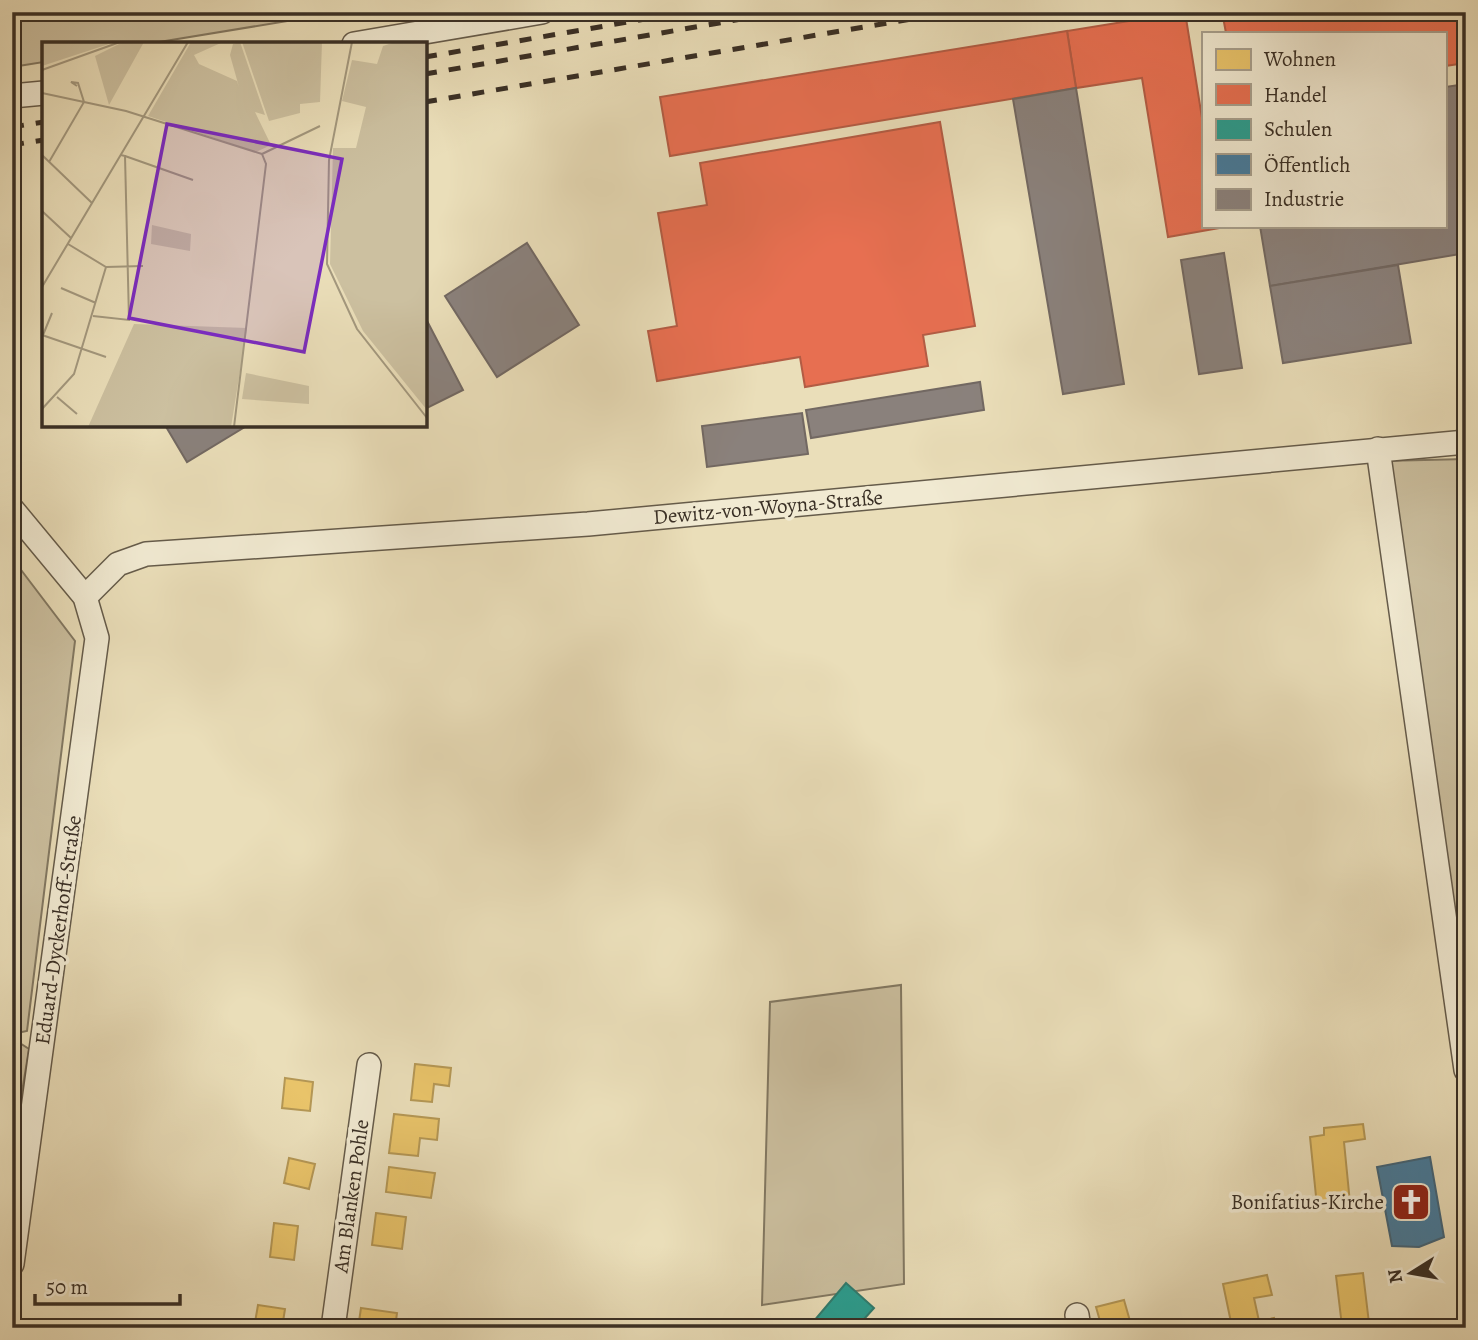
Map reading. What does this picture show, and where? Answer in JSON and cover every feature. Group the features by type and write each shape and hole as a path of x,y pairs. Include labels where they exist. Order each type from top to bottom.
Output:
{"street":[{"path":"366,42 542,12"},
{"path":"12,96 42,93"},
{"name":"Dewitz-von-Woyna-Straße","path":"85,597 118,564 146,554 588,524 1466,442"},
{"path":"1378,449 1466,1070"},
{"path":"12,509 85,597"},
{"name":"Eduard-Dyckerhoff-Straße","path":"12,1264 97,638 85,597"},
{"name":"Am Blanken Pohle","path":"333,1328 369,1065"}],"shaded area":[{"path":"12,12 342,12 159,42 42,42 42,62 12,67"},
{"path":"1466,459 1466,985 1383,461"},
{"path":"12,558 75,641 27,1031 12,1034"},
{"path":"901,985 904,1284 762,1305 770,1002"},
{"path":"12,1038 29,1049 12,1153"}],"building: Wohnen":[{"path":"415,1064 451,1068 449,1086 434,1084 432,1102 411,1100"},
{"path":"285,1078 313,1082 310,1111 282,1108"},
{"path":"394,1114 439,1119 437,1140 420,1138 418,1156 389,1153"},
{"path":"1363,1124 1365,1139 1344,1142 1350,1203 1317,1206 1310,1137 1324,1135 1324,1128"},
{"path":"289,1158 315,1164 309,1189 284,1183"},
{"path":"389,1167 435,1173 431,1198 386,1192"},
{"path":"376,1213 406,1217 402,1249 372,1245"},
{"path":"274,1223 298,1226 294,1260 270,1257"},
{"path":"1363,1273 1369,1323 1342,1326 1336,1276"},
{"path":"1267,1275 1272,1295 1254,1298 1259,1321 1232,1327 1223,1284"},
{"path":"1124,1300 1132,1328 1102,1328 1096,1307"},
{"path":"258,1305 285,1309 282,1328 254,1328"},
{"path":"361,1308 397,1313 395,1328 358,1328"},
{"path":"1274,1318 1276,1328 1232,1327"},
{"path":"1037,1322 1038,1328 1013,1328"}],"building: Handel":[{"path":"1185,12 1202,118 1202,228 1220,228 1168,237 1142,78 1076,88 1067,31"},
{"path":"1249,12 1458,12 1466,63 1446,66 1446,32 1226,32 1223,17"},
{"path":"1067,31 1076,88 670,156 660,97"},
{"path":"940,122 975,326 923,335 928,366 805,387 800,357 657,381 648,331 677,326 658,213 707,205 700,163"}],"building: Schulen":[{"path":"846,1283 874,1308 856,1328 808,1328"}],"building: Öffentlich":[{"name":"Bonifatius-Kirche","path":"1430,1157 1444,1237 1419,1247 1392,1246 1377,1167"}],"building: Industrie":[{"path":"1466,84 1466,253 1270,286 1260,228 1446,228 1446,87"},
{"path":"1076,88 1124,384 1063,394 1013,99"},
{"path":"527,243 579,325 497,377 445,296"},
{"path":"1224,253 1242,368 1199,374 1181,260"},
{"path":"1398,265 1411,343 1283,363 1270,286"},
{"path":"427,321 463,390 427,408"},
{"path":"980,382 984,410 811,438 806,410"},
{"path":"802,413 808,454 707,467 702,426"},
{"path":"166,427 245,427 187,462"}],"railway":[{"path":"427,57 686,12"},
{"path":"427,74 782,12"},
{"path":"427,102 952,12"},
{"path":"943,17 999,12"},
{"path":"12,127 42,122"},
{"path":"12,145 42,140"}],"place":[{"name":"Bonifatius-Kirche","path":"1411,1202"}]}
